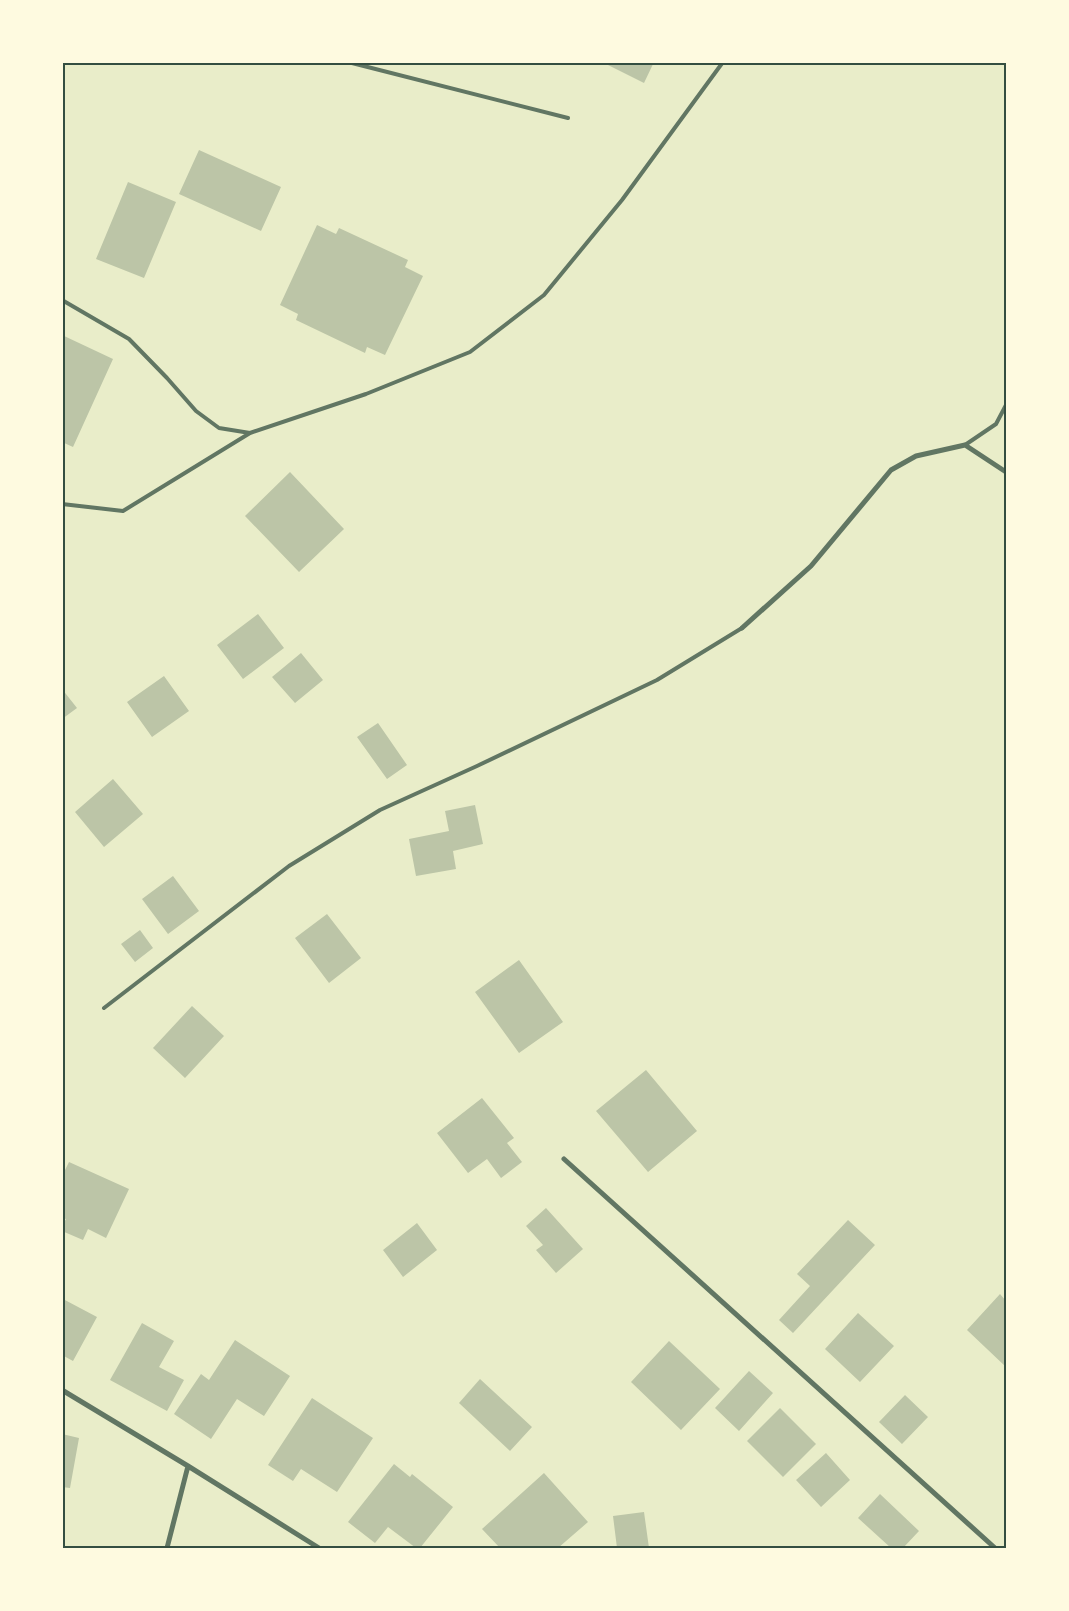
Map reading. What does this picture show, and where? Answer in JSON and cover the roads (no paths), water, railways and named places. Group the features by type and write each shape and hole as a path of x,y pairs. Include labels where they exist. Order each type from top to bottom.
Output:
{"street":[{"path":"742,628 810,566 892,470 916,456 965,445 1006,472"},
{"path":"564,1159 995,1548"},
{"path":"62,1390 319,1548"},
{"path":"167,1548 188,1466"}],"lane":[{"path":"348,62 568,118"},
{"path":"62,504 123,512 250,433 366,394 470,352 544,295 622,200 722,62"},
{"path":"62,300 130,339 196,411 219,428 250,433"},
{"path":"965,445 996,424 1006,405"},
{"path":"104,1008 289,866 380,810 469,770 657,680 742,628"}]}
